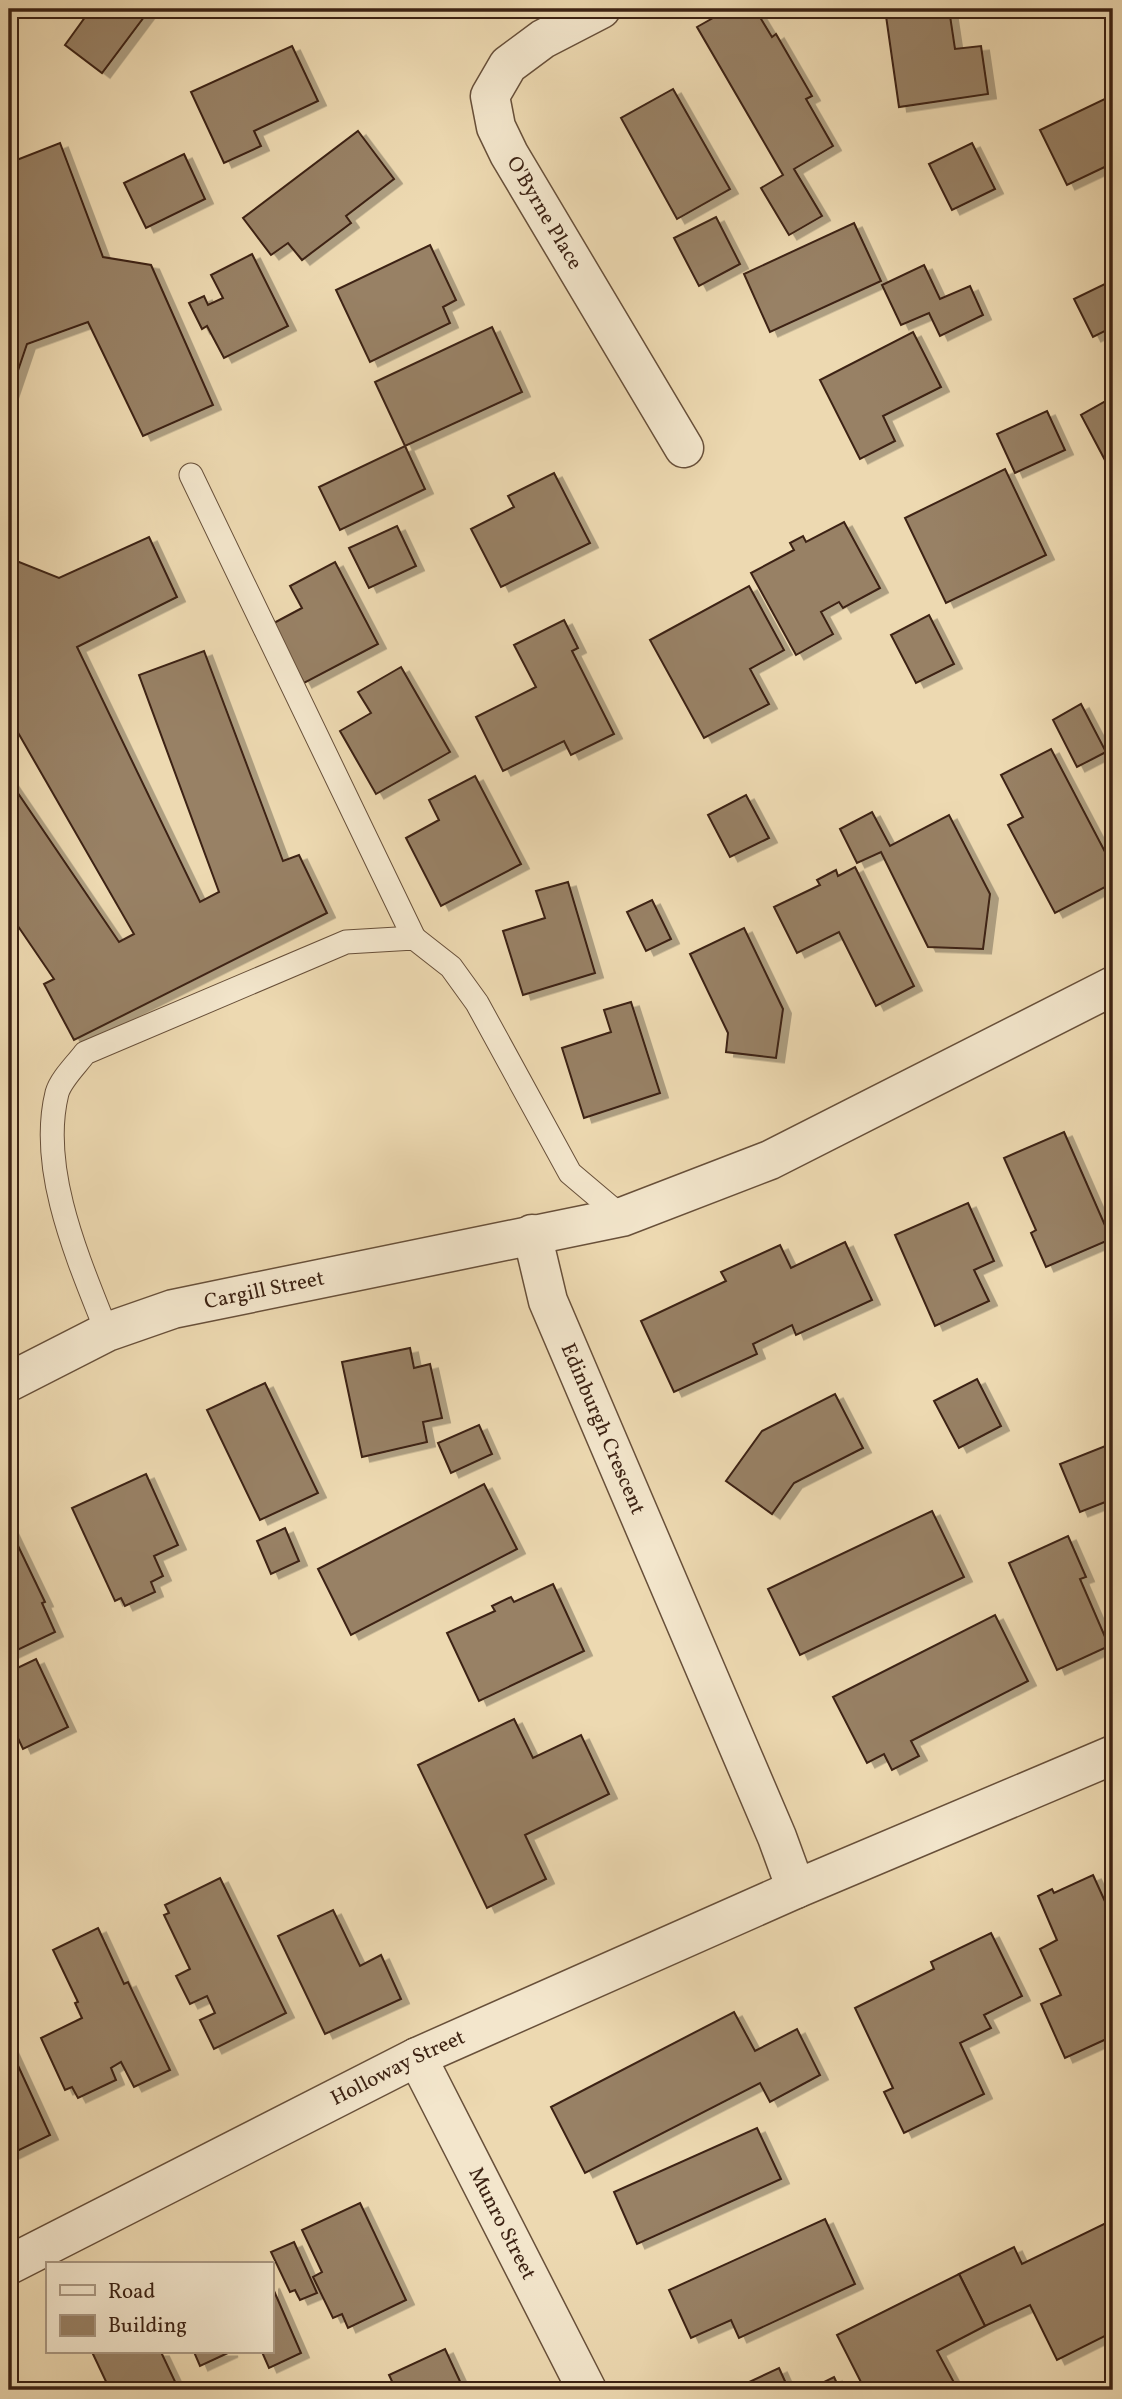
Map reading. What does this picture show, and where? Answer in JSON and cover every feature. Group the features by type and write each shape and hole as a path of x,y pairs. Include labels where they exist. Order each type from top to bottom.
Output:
{"street":[{"name":"O'Byrne Place","path":"601,9 543,39 508,65 490,96 496,127 509,154 684,448"},
{"path":"533,1234 622,1217 770,1160 1113,986"},
{"name":"Cargill Street","path":"9,1382 107,1332 173,1309 533,1234"},
{"name":"Edinburgh Crescent","path":"533,1234 548,1301 777,1837 796,1889"},
{"path":"796,1889 1113,1755"},
{"name":"Holloway Street","path":"9,2264 417,2057 796,1889"},
{"name":"Munro Street","path":"417,2057 587,2390"}],"lane":[{"path":"191,475 414,938 451,967 477,1003 570,1173 622,1217"},
{"path":"107,1332 61,1201 51,1142 58,1090 85,1053 346,942 414,938"}],"building":[{"path":"91,9 150,9 102,73 65,45"},
{"path":"729,9 755,9 772,37 776,34 812,96 806,99 833,146 794,169 822,216 789,235 761,188 783,175 697,27"},
{"path":"885,9 949,9 955,49 981,46 988,94 899,107"},
{"path":"292,46 318,101 254,131 261,146 224,163 191,92"},
{"path":"673,89 730,189 677,219 621,118"},
{"path":"1113,95 1113,163 1067,185 1040,130"},
{"path":"358,131 394,179 346,216 351,223 302,260 288,243 271,255 243,218"},
{"path":"60,143 103,257 151,265 213,405 143,436 88,322 27,344 9,397 9,163"},
{"path":"972,143 995,189 952,210 929,164"},
{"path":"184,154 205,199 146,228 124,183"},
{"path":"716,217 740,264 699,286 674,238"},
{"path":"854,223 881,281 770,332 744,274"},
{"path":"430,245 456,300 443,307 450,323 370,362 336,290"},
{"path":"252,254 288,326 224,358 207,326 202,329 189,303 204,296 208,305 223,298 211,275"},
{"path":"924,265 940,299 970,286 983,315 940,336 929,313 901,325 882,285"},
{"path":"1113,280 1113,327 1093,337 1074,299"},
{"path":"492,327 522,392 405,446 375,382"},
{"path":"913,332 941,387 883,416 895,441 860,459 820,380"},
{"path":"1113,397 1113,458 1106,462 1081,415"},
{"path":"1047,411 1065,450 1015,473 997,434"},
{"path":"405,446 425,489 340,530 319,487"},
{"path":"1005,469 1046,555 946,603 905,518"},
{"path":"554,473 590,543 501,587 471,529 514,507 508,496"},
{"path":"844,522 880,588 843,608 839,602 821,612 833,634 796,655 751,573 794,550 790,543 803,536 806,542"},
{"path":"397,526 416,566 369,588 349,548"},
{"path":"149,537 177,597 77,647 200,902 219,892 139,675 204,651 283,861 299,855 327,913 74,1040 44,984 54,979 9,913 9,780 119,942 134,934 9,717 9,558 59,578"},
{"path":"335,562 378,644 304,683 272,624 302,608 290,586"},
{"path":"749,586 784,650 750,669 769,704 704,738 650,640"},
{"path":"929,615 954,664 916,683 891,635"},
{"path":"564,620 578,648 572,651 614,734 571,755 564,741 503,771 476,717 536,687 514,645"},
{"path":"401,667 450,752 376,794 340,731 371,713 358,692"},
{"path":"1081,704 1106,752 1077,767 1053,720"},
{"path":"1051,749 1113,867 1113,883 1055,913 1008,825 1023,817 1001,775"},
{"path":"475,776 521,864 441,906 406,838 439,820 429,800"},
{"path":"746,795 769,838 730,857 708,815"},
{"path":"872,812 890,846 949,815 990,894 983,949 928,947 881,852 857,863 840,829"},
{"path":"855,867 914,986 876,1006 839,932 797,953 774,907 820,885 817,880 836,870 838,876"},
{"path":"568,882 595,973 523,995 503,931 545,918 536,891"},
{"path":"652,900 671,939 646,951 627,912"},
{"path":"744,928 783,1009 776,1058 726,1052 728,1033 690,954"},
{"path":"631,1002 660,1093 584,1118 562,1048 611,1032 604,1010"},
{"path":"1064,1132 1111,1239 1046,1267 1031,1233 1036,1230 1004,1158"},
{"path":"968,1203 994,1261 974,1270 989,1301 935,1326 895,1235"},
{"path":"845,1242 872,1300 796,1335 792,1325 753,1344 757,1354 674,1392 641,1321 726,1281 721,1272 780,1245 791,1268"},
{"path":"410,1348 414,1368 430,1364 442,1418 423,1422 427,1442 362,1457 342,1362"},
{"path":"977,1379 1001,1426 959,1448 934,1401"},
{"path":"265,1383 318,1493 260,1520 207,1410"},
{"path":"835,1394 863,1448 794,1483 772,1514 726,1481 762,1431"},
{"path":"479,1425 492,1454 451,1473 438,1443"},
{"path":"1113,1443 1113,1499 1080,1512 1060,1464"},
{"path":"146,1474 178,1545 154,1556 163,1576 151,1582 155,1592 125,1606 121,1598 115,1601 72,1508"},
{"path":"484,1484 517,1549 351,1635 318,1569"},
{"path":"932,1511 964,1577 800,1655 768,1589"},
{"path":"9,1527 45,1602 42,1603 55,1632 9,1654"},
{"path":"285,1528 299,1561 271,1574 257,1541"},
{"path":"1068,1536 1086,1577 1080,1579 1109,1646 1057,1670 1009,1563"},
{"path":"553,1584 584,1651 479,1701 447,1633 495,1611 492,1606 511,1597 514,1602"},
{"path":"995,1615 1028,1681 911,1741 919,1756 892,1770 884,1754 867,1763 833,1697"},
{"path":"36,1659 68,1727 23,1749 9,1719 9,1672"},
{"path":"514,1719 533,1758 581,1735 609,1794 525,1835 546,1879 487,1908 418,1765"},
{"path":"1093,1875 1113,1919 1113,1928 1106,1932 1113,1948 1113,2036 1065,2058 1041,2004 1061,1995 1040,1949 1057,1940 1038,1896 1052,1889 1054,1893"},
{"path":"220,1878 286,2013 214,2049 200,2020 215,2013 207,1996 190,2004 176,1976 190,1969 164,1915 169,1913 165,1905"},
{"path":"333,1910 360,1966 381,1955 401,1999 325,2034 278,1936"},
{"path":"98,1928 124,1984 128,1982 170,2070 134,2087 121,2062 111,2068 116,2080 78,2098 72,2087 65,2090 41,2038 82,2018 75,2003 78,2002 53,1950"},
{"path":"991,1933 1022,1996 984,2015 991,2028 960,2043 984,2094 904,2133 884,2092 893,2088 855,2008 934,1969 931,1962"},
{"path":"734,2012 755,2051 797,2029 820,2075 770,2102 760,2083 585,2173 551,2107"},
{"path":"9,2046 50,2135 9,2155"},
{"path":"757,2128 781,2179 637,2244 614,2192"},
{"path":"360,2203 406,2300 348,2328 342,2314 333,2318 313,2277 322,2272 302,2230"},
{"path":"825,2219 855,2284 739,2338 731,2320 691,2338 669,2290"},
{"path":"1106,2223 1113,2237 1113,2332 1057,2360 1030,2305 985,2326 959,2274 1014,2247 1022,2264"},
{"path":"294,2242 317,2293 300,2300 295,2290 290,2292 271,2252"},
{"path":"959,2274 985,2326 937,2351 958,2390 865,2390 837,2335"},
{"path":"273,2289 301,2353 269,2368 263,2354 273,2354"},
{"path":"445,2349 464,2390 396,2390 389,2375"},
{"path":"93,2354 162,2354 179,2390 110,2390"},
{"path":"195,2354 226,2354 200,2366"},
{"path":"779,2368 789,2390 732,2390"},
{"path":"834,2377 840,2390 808,2390"}]}
